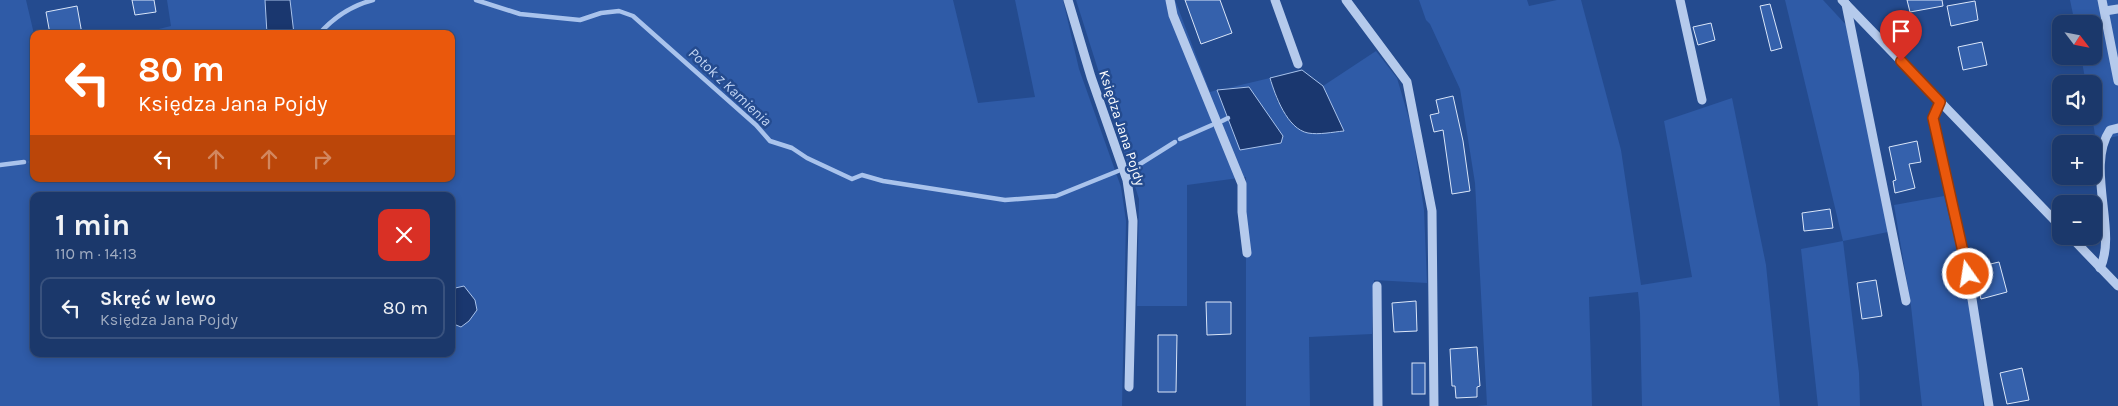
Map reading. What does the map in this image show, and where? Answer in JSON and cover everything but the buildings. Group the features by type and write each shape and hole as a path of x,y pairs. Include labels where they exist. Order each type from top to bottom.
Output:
{"street":[{"name":"Księdza Jana Pojdy","path":"1068,0 1091,77 1130,194 1133,221 1129,387"},
{"path":"1170,0 1242,184 1242,212 1247,253"},
{"path":"1274,0 1298,64"},
{"path":"1346,0 1407,82 1432,211 1434,406"},
{"path":"1680,0 1702,100"},
{"path":"2102,0 2118,81"},
{"path":"1844,2 2052,218"},
{"path":"1844,2 1906,301"},
{"path":"2104,11 2118,9"},
{"path":"1940,102 1933,118 1968,274 1989,406"},
{"path":"2100,268 2109,258 2114,241 2103,156 2104,139 2114,129"},
{"path":"2078,245 2118,286"},
{"path":"1377,286 1378,406"}],"shaded area":[{"path":"0,0 26,0 33,30 30,30 30,182 455,182 455,30 154,30 171,26 167,0 953,0 978,103 1035,97 1015,0 1063,0 1079,69 1121,187 1126,221 1122,406 0,406"},
{"path":"265,0 290,0 294,30 267,30"},
{"path":"1076,0 1175,0 1210,92 1217,90 1240,150 1249,87 1228,88 1270,78 1277,101 1308,133 1343,131 1323,86 1376,51 1397,78 1412,129 1424,210 1427,283 1374,280 1372,334 1309,337 1310,406 1246,406 1246,177 1187,185 1187,306 1137,306 1139,199"},
{"path":"1419,0 1527,0 1529,6 1557,0 1581,0 1621,150 1641,285 1692,277 1664,121 1732,98 1766,265 1780,406 1642,406 1638,292 1589,297 1592,406 1477,406 1487,405 1475,183 1460,89 1430,24 1426,20"},
{"path":"1785,0 1823,0 1848,27 1888,232 1843,241"},
{"path":"2070,0 2118,0 2118,136 2102,140 2102,135 2095,135 2093,125 2102,125 2102,75 2084,75 2083,65 2102,65 2102,15 2073,15"},
{"path":"1302,70 1323,86 1344,131 1321,134 1308,133 1294,125 1288,118 1279,102 1270,78"},
{"path":"1249,87 1283,136 1281,143 1240,150 1217,90"},
{"path":"1944,196 1978,335 1983,406 1922,406 1911,306 1894,205"},
{"path":"1843,241 1859,373 1860,406 1818,406 1801,249"},
{"path":"464,286 475,300 477,310 469,321 461,327 455,325 455,288"}],"waterway":[{"name":"Potok z Kamienia","path":"323,30 343,13 357,5 373,0"},
{"name":"Potok z Kamienia","path":"476,0 520,14 580,20 601,13 619,11 633,16 756,125 770,141 792,148 807,158 852,179 862,175 883,181 1005,200 1056,196 1118,171"},
{"name":"Potok z Kamienia","path":"1222,121 1228,118"},
{"name":"Potok z Kamienia","path":"1180,139 1212,125"},
{"name":"Potok z Kamienia","path":"1127,168 1140,164 1175,142"},
{"name":"Potok z Kamienia","path":"0,165 24,162"}],"route":[{"path":"1901,61 1940,102 1933,118 1968,274"}]}
